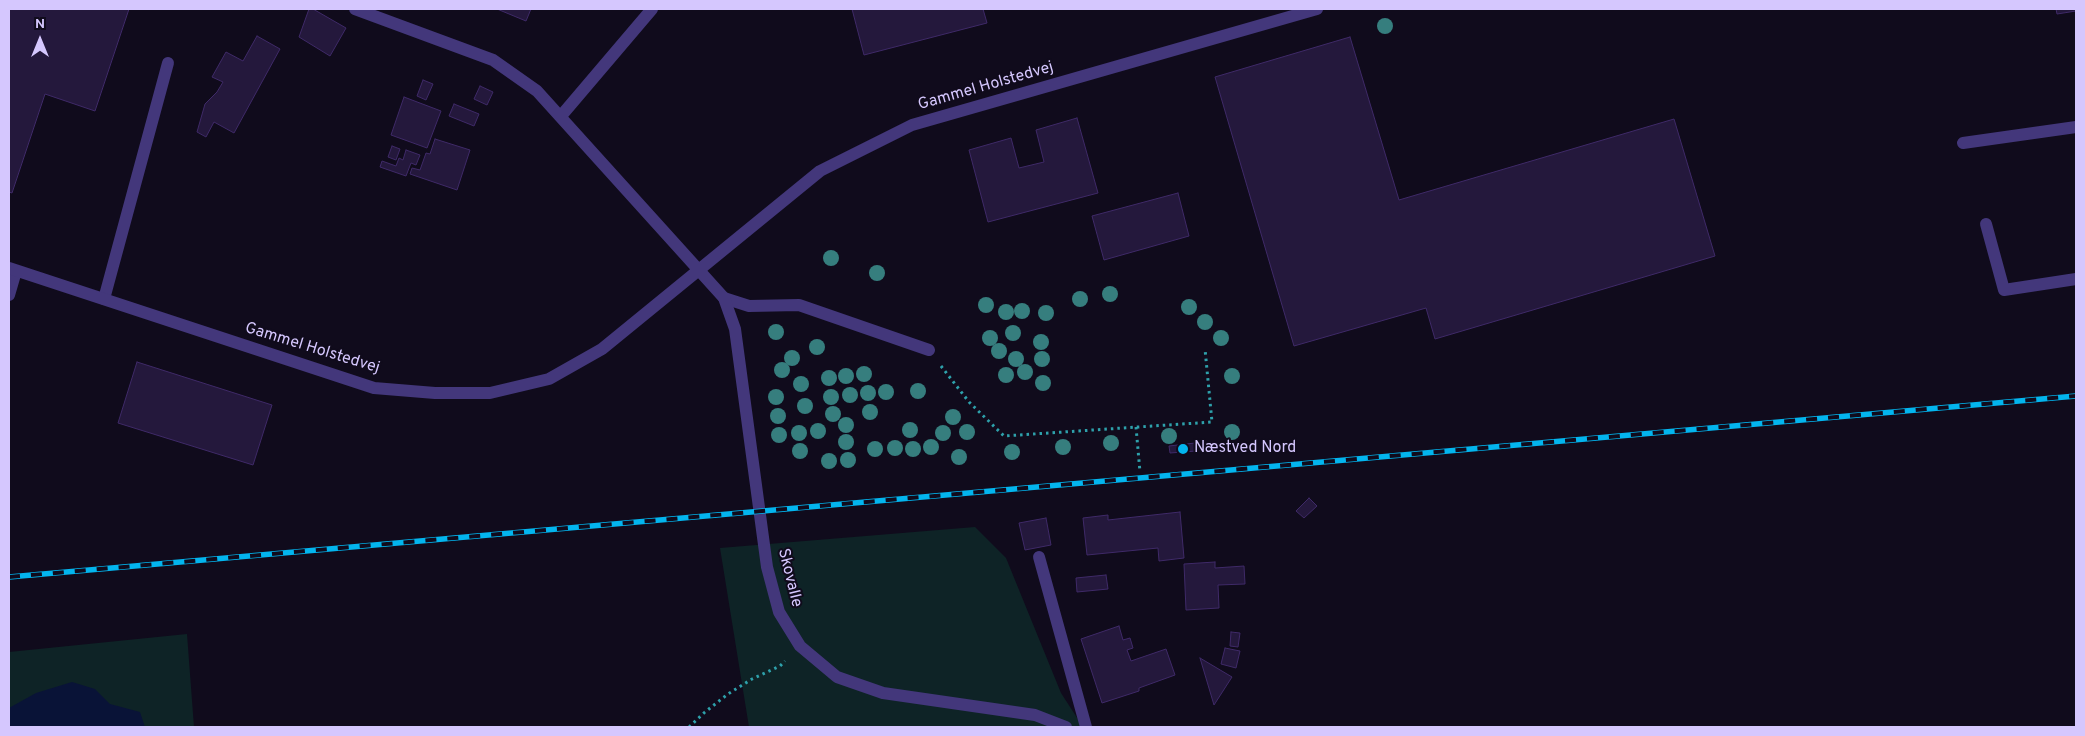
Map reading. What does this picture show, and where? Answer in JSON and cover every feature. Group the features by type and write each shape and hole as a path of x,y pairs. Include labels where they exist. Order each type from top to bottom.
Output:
{"street":[{"path":"355,9 493,60 537,91 700,270"},
{"path":"561,116 652,9"},
{"name":"Gammel Holstedvej","path":"13,269 374,388 435,393 490,393 549,379 602,349 820,171 912,125 1317,9"},
{"path":"104,299 168,63"},
{"path":"1963,144 2076,127"},
{"path":"1986,224 2004,290 2076,279"},
{"path":"9,295 13,269"},
{"name":"Skovalle","path":"700,270 724,298 735,329 767,568 779,612 800,646 837,678 883,693 1035,715 1066,727"},
{"path":"724,298 749,306 799,305 929,350"},
{"path":"1039,557 1086,727"}],"path":[{"path":"929,350 969,402 1004,436 1212,422 1205,349"},
{"path":"1136,427 1140,472"},
{"path":"688,727 728,694 752,679 780,666 800,646"}],"green space":[{"path":"975,527 1006,558 1061,693 1083,727 749,727 720,548"},
{"path":"187,634 194,727 9,727 9,652"}],"water":[{"path":"72,682 95,689 110,704 140,712 145,727 9,727 9,708 36,693"}],"building":[{"path":"9,9 129,9 95,111 45,94 12,193 9,192"},
{"path":"309,9 313,9 346,28 330,56 299,37"},
{"path":"497,9 531,9 526,21"},
{"path":"852,9 983,9 987,23 864,55"},
{"path":"2056,9 2076,9 2076,11 2057,14"},
{"path":"257,36 280,49 234,133 214,122 206,137 197,132 205,104 217,92 223,82 212,77 226,52 243,61"},
{"path":"1350,37 1399,200 1674,119 1715,256 1435,339 1426,308 1294,346 1215,77"},
{"path":"423,80 433,84 426,100 417,96"},
{"path":"480,86 493,92 487,105 474,99"},
{"path":"404,97 441,111 427,148 391,135"},
{"path":"454,104 479,114 474,126 449,116"},
{"path":"1077,118 1098,193 988,222 969,150 1011,138 1019,168 1044,162 1036,130"},
{"path":"435,139 470,150 457,190 410,174 412,168 420,170 426,153 430,154"},
{"path":"392,146 400,149 396,160 388,157"},
{"path":"406,150 420,155 416,165 411,163 406,176 380,167 382,161 396,166 399,158 403,160"},
{"path":"1178,193 1189,236 1104,260 1092,216"},
{"path":"137,362 272,405 253,465 118,423"},
{"path":"1195,443 1196,451 1170,453 1169,446"},
{"path":"1309,498 1317,506 1304,518 1296,511"},
{"path":"1180,512 1184,558 1159,561 1158,548 1087,555 1083,518 1108,515 1108,520"},
{"path":"1046,518 1051,545 1025,550 1019,523"},
{"path":"1215,562 1215,568 1244,566 1245,584 1218,585 1219,608 1186,610 1184,564"},
{"path":"1106,575 1108,589 1077,592 1076,578"},
{"path":"1119,626 1123,640 1130,638 1133,648 1127,650 1131,661 1166,649 1175,675 1139,688 1139,691 1102,703 1081,639"},
{"path":"1231,632 1240,633 1238,647 1230,646"},
{"path":"1225,648 1240,651 1236,668 1221,664"},
{"path":"1200,658 1232,677 1214,705"}],"railway":[{"path":"9,577 2076,396"}],"place":[{"name":"Næstved Nord","path":"1183,449"}]}
